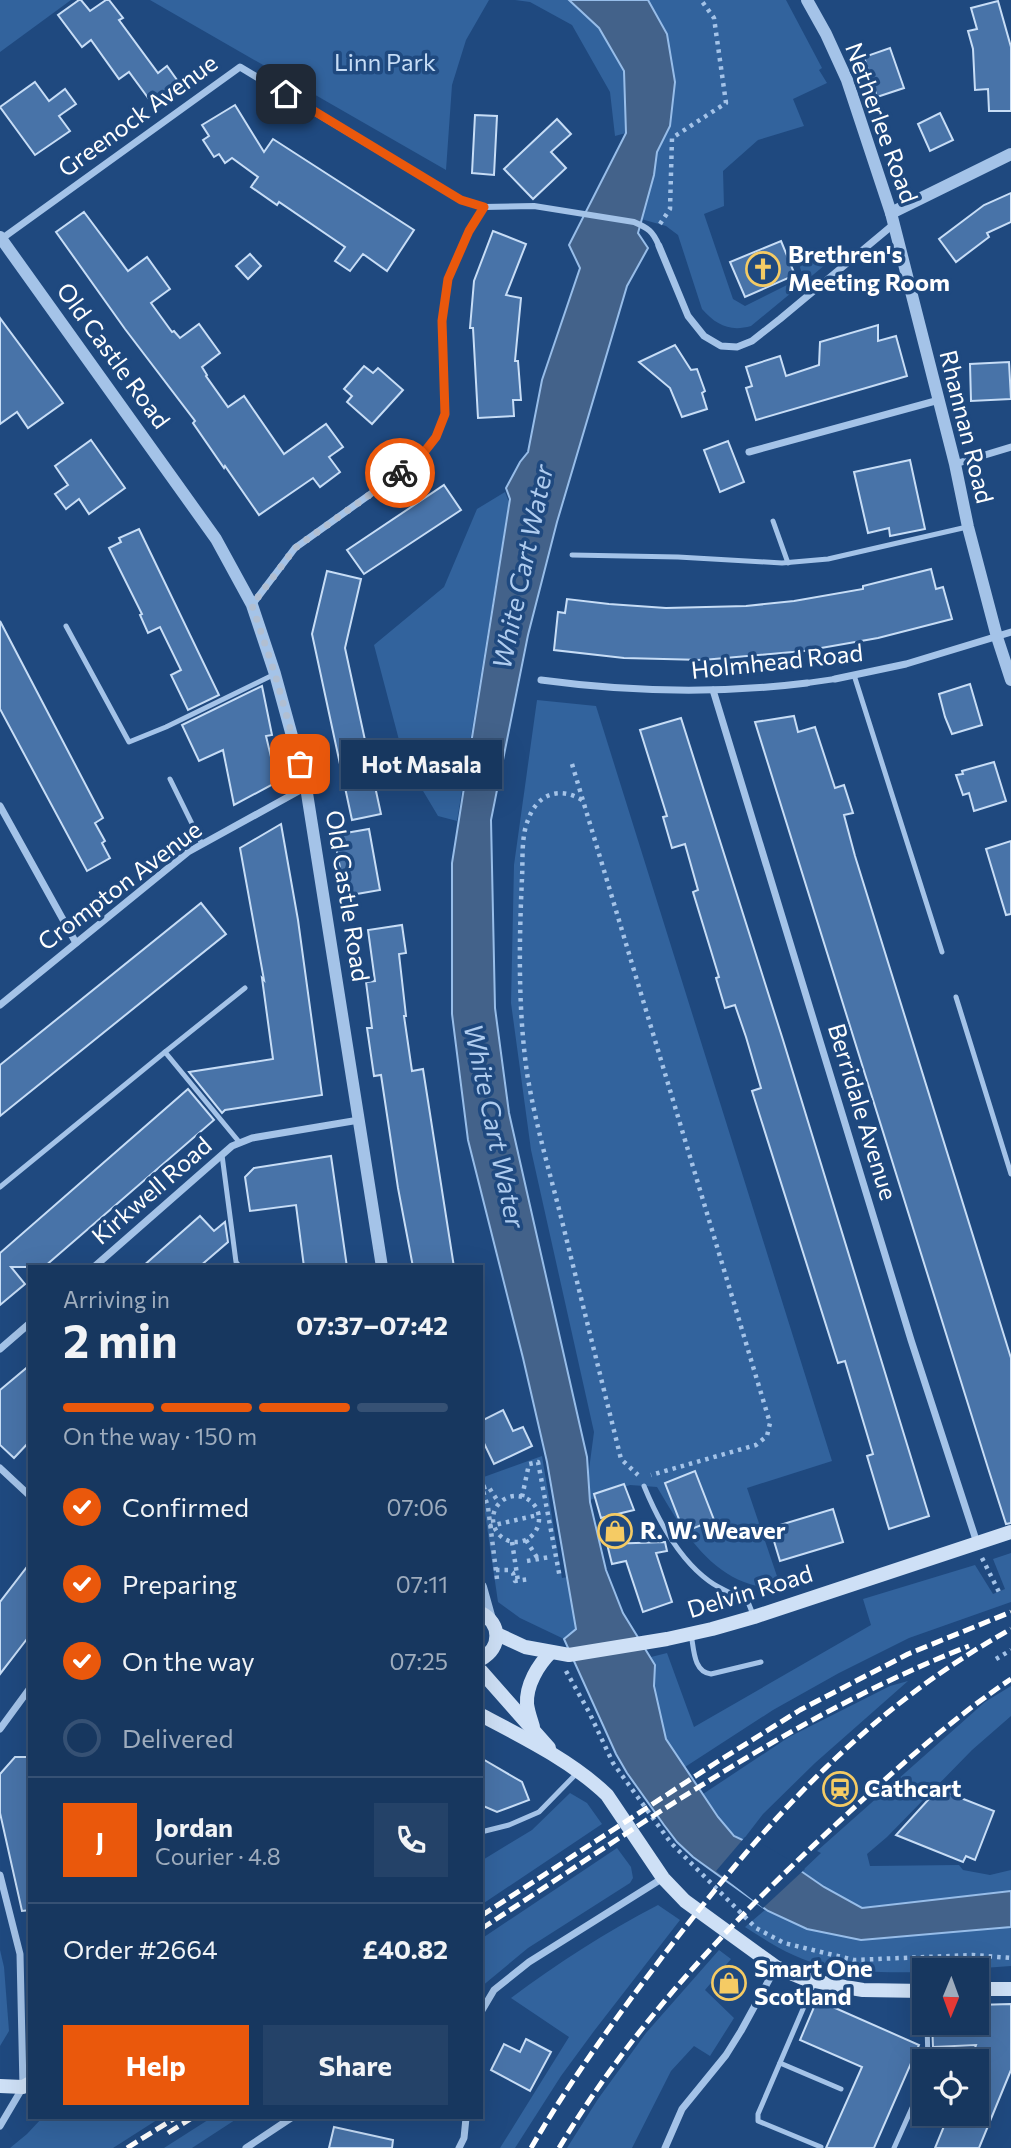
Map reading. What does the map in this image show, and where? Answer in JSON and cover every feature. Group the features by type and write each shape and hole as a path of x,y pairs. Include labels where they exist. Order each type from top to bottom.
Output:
{"main road":[{"name":"Delvin Road","path":"497,1634 525,1647 569,1655 667,1639 754,1617 1011,1532"},
{"path":"483,1658 493,1650 497,1634 486,1616"},
{"path":"535,1732 527,1705 528,1693 535,1672 551,1652"},
{"path":"483,1673 559,1760"},
{"path":"483,1716 578,1772 607,1795 663,1878 685,1901 776,1967 805,1979 863,1990 912,1991"},
{"path":"989,1989 1011,1989"},
{"path":"0,2086 26,2085"}],"street":[{"name":"Netherlee Road","path":"807,0 847,80 893,219"},
{"name":"Greenock Avenue","path":"0,238 240,67 461,200 484,207"},
{"path":"252,605 295,548 418,460 436,437 445,414 442,321 448,279 469,231 484,207 534,206 634,222 649,228 654,233 688,316 704,336 721,346 737,347 752,341 771,327 893,219 1011,155"},
{"name":"Rhannan Road","path":"893,219 955,464 968,527 1011,680"},
{"name":"Old Castle Road","path":"0,238 216,539 252,605 275,674 306,787 382,1265"},
{"path":"749,452 939,400"},
{"path":"955,464 1011,447"},
{"name":"Holmhead Road","path":"541,680 632,690 713,690 807,683 930,658 1011,632"},
{"name":"Berridale Avenue","path":"713,690 911,1340 977,1543"},
{"name":"Crompton Avenue","path":"0,1005 182,857 306,787"},
{"path":"0,806 76,943"},
{"name":"Kirkwell Road","path":"96,1265 232,1146 252,1138 359,1120"},
{"path":"0,1349 28,1325"},
{"path":"0,1468 28,1491"},
{"path":"483,1599 486,1616"},
{"path":"0,1729 28,1691"},
{"path":"0,1875 20,1954 26,2085 0,2126"},
{"path":"483,2009 494,1990 529,1962 663,1878"},
{"path":"665,2148 682,2109 726,2055 776,1967"},
{"path":"246,2148 290,2119"},
{"path":"459,2148 464,2138 467,2119"}],"lane":[{"path":"773,521 788,562"},
{"path":"572,555 788,562 828,559 968,527"},
{"path":"66,626 129,742 275,674"},
{"path":"855,675 942,952"},
{"path":"170,779 202,844"},
{"path":"0,1187 245,988"},
{"path":"956,997 1011,1174"},
{"path":"165,1052 240,1143"},
{"path":"222,1155 238,1265"},
{"path":"643,1486 665,1528 691,1564 707,1580 748,1602 754,1617"},
{"path":"691,1634 696,1660 705,1673 711,1674 761,1662"},
{"path":"483,1832 509,1825 540,1812 578,1772"},
{"path":"815,1981 758,2114 758,2121 821,2147"},
{"path":"780,2063 841,2089"},
{"path":"894,2148 912,2108"}],"path":[{"path":"670,209 672,138 726,103 714,18 701,0"},
{"path":"572,764 583,800 770,1423 767,1436 756,1445 641,1478 621,1459 533,1105 523,1038 520,929 526,824 535,807 544,798 562,792 583,800"},
{"path":"522,1497 529,1464 538,1462 560,1578"},
{"path":"483,1488 488,1486 499,1503"},
{"path":"483,1492 492,1525 498,1587"},
{"path":"522,1497 529,1500 538,1515 537,1528 526,1539 512,1542 499,1535 492,1525 499,1503 507,1498 522,1497"},
{"path":"483,1527 538,1515"},
{"path":"526,1539 538,1559"},
{"path":"512,1542 518,1581"},
{"path":"977,1543 999,1592"},
{"path":"527,1561 550,1557"},
{"path":"496,1570 509,1570 513,1573 514,1581 530,1579"},
{"path":"996,1659 1011,1650"},
{"path":"551,1652 565,1670 589,1712 613,1763 671,1843 756,1928 784,1943 854,1960 973,1955 1011,1958"}],"green space":[{"path":"0,0 71,0 0,52"},
{"name":"Linn Park","path":"150,0 489,0 466,40 452,85 446,170"},
{"path":"515,0 569,0 599,28 624,71 626,133 615,136 610,92 572,25 530,2"},
{"path":"633,0 786,0 822,68 819,70 827,83 793,99 804,126 758,140 723,171 724,206 704,214 733,299 745,306 803,277 800,267 811,257 825,252 831,260 751,326 724,326 707,315 702,309 678,235 666,226 641,219"},
{"path":"505,492 509,502 457,821 438,816 404,759 374,645 444,587 477,509"},
{"path":"537,700 596,706 832,1461 747,1488 781,1588 759,1586 739,1580 706,1557 680,1524 657,1487 630,1485 590,1500 588,1477 594,1432 531,1150 511,1003 514,865"},
{"path":"542,1456 562,1578 567,1577 576,1629 564,1639 520,1618 498,1602 483,1506 483,1477"},
{"path":"1011,1553 1011,1602 909,1638 839,1673 773,1710 685,1767 666,1739 654,1686 655,1666 651,1657 667,1653 694,1727 871,1625 863,1599 975,1565 993,1594 1005,1589 993,1559"},
{"path":"908,1681 815,1763 763,1814 743,1840 725,1826 703,1794 789,1737 890,1686"},
{"path":"1011,1686 1011,1716 972,1750 867,1854 870,1866 959,1865 963,1870 990,1875 1011,1870 1011,1891 862,1908 802,1871 821,1853 817,1851 985,1702"},
{"path":"570,1793 587,1803 602,1824 483,1904 483,1860 532,1830"},
{"path":"617,1848 631,1867 633,1878 630,1883 528,1948 483,1985 483,1938"},
{"path":"658,1905 680,1920 561,2076 515,2148 500,2148 569,2037 511,1998 583,1949"},
{"path":"765,1910 807,1929 861,1940 1011,1927 1011,1966 989,1968 989,1958 912,1958 912,1972 850,1970 805,1960 784,1951 745,1927"},
{"path":"0,1950 9,2031 0,2046"},
{"path":"719,1950 731,1959 705,1990 734,2018 710,2056 694,2046 671,2071 632,2148 567,2148 598,2099 646,2033"},
{"path":"41,2119 158,2119 113,2148 10,2148"},
{"path":"209,2119 236,2119 192,2148 164,2148"}],"water":[{"name":"White Cart Water","path":"569,0 648,0 667,34 675,82 670,126 657,152 654,175 638,233 648,248 627,286 557,522 528,635 491,820 495,1008 509,1113 587,1457 590,1502 606,1570 623,1613 655,1665 654,1686 666,1739 718,1817 734,1836 785,1860 824,1887 862,1908 1011,1891 1011,1927 861,1940 807,1929 768,1911 693,1857 664,1825 616,1754 564,1639 576,1629 547,1462 468,1140 452,1014 452,863 510,499 506,488 528,452 542,380 580,268 569,245 626,133 624,71 599,28"}],"pier":[{"path":"745,1837 805,1869 763,1908 716,1871"}],"building":[{"path":"79,0 90,11 109,0 123,18 119,20 158,73 167,66 182,87 154,106 129,72 119,79 91,40 82,47 58,15"},
{"path":"998,1 1011,47 1011,111 989,111 988,89 975,90 973,49 968,31 977,29 971,8"},
{"path":"890,48 904,88 877,97 864,57"},
{"path":"35,82 49,101 65,89 76,104 59,116 70,131 35,155 0,107"},
{"path":"235,105 264,152 273,139 414,230 387,271 363,254 350,271 335,261 345,247 279,202 277,205 251,187 258,177 232,158 225,163 219,154 214,157 203,140 209,136 202,125"},
{"path":"940,113 953,140 930,151 918,124"},
{"path":"475,115 497,116 494,175 472,173"},
{"path":"557,119 571,134 551,152 566,168 533,199 504,169"},
{"path":"1011,193 1011,222 987,233 989,237 956,262 939,239 984,205"},
{"path":"84,212 128,271 147,257 170,289 151,303 172,332 180,338 199,324 220,353 202,367 228,407 244,396 284,454 326,424 343,447 329,457 340,472 320,487 313,478 259,515 193,423 195,421 56,232"},
{"path":"493,231 526,244 506,295 521,298 515,361 518,361 521,400 513,400 514,416 478,418 473,328 470,328 474,281"},
{"name":"Brethren's Meeting Room","path":"781,241 795,275 745,297 730,262"},
{"path":"250,254 261,266 248,279 236,266"},
{"path":"0,318 63,403 28,428 17,412 0,424"},
{"path":"878,325 878,341 896,336 907,376 756,420 746,388 752,386 746,367 780,356 786,376 819,365 820,342"},
{"path":"675,345 691,370 697,369 705,391 702,393 707,409 682,417 670,388 639,362"},
{"path":"1009,362 1011,399 971,401 970,364"},
{"path":"364,366 373,373 378,368 403,390 372,424 347,402 352,396 344,389"},
{"path":"91,440 125,488 89,514 79,499 66,509 55,494 68,485 55,466"},
{"path":"728,441 744,482 720,492 704,450"},
{"path":"910,460 925,529 890,536 889,528 868,533 854,472"},
{"path":"444,485 461,510 364,574 347,550"},
{"path":"139,529 219,695 188,710 171,675 181,670 160,627 148,633 140,615 142,614 109,548 121,542 119,538"},
{"path":"931,569 936,589 943,587 952,619 878,638 804,651 703,660 624,658 554,650 558,612 565,613 567,599 666,608 746,606 863,589 863,586"},
{"path":"327,571 361,579 345,648 381,814 352,820 312,634"},
{"path":"0,621 103,818 95,823 105,841 102,843 110,858 87,871 0,709"},
{"path":"970,684 982,725 952,734 939,694"},
{"path":"262,686 272,735 266,736 277,782 234,805 223,750 199,761 182,725"},
{"path":"794,716 798,732 815,727 835,788 844,785 853,813 844,815 855,856 1011,1358 1011,1523 1006,1524 988,1468 755,722"},
{"path":"681,718 929,1516 889,1529 867,1456 873,1454 845,1361 838,1363 752,1091 761,1088 746,1037 735,1005 725,1008 716,978 719,977 693,892 698,890 685,844 672,848 663,817 667,816 640,730"},
{"path":"994,762 1006,801 974,811 969,793 963,795 956,775"},
{"path":"281,824 298,920 322,1095 225,1110 222,1113 189,1072 273,1059 262,978 264,980 240,848"},
{"path":"369,829 380,890 345,896 334,835"},
{"path":"1011,841 1011,914 1006,915 986,849"},
{"path":"201,903 226,934 0,1116 0,1065"},
{"path":"402,925 406,953 399,954 412,1071 423,1069 454,1265 413,1265 381,1075 374,1076 367,1028 372,1028 366,982 375,981 368,930"},
{"path":"188,1089 214,1120 46,1265 11,1267 25,1284 0,1305 0,1253"},
{"path":"331,1156 347,1265 304,1265 296,1205 250,1211 245,1177 254,1168"},
{"path":"200,1216 214,1231 225,1222 228,1242 201,1265 144,1265"},
{"path":"28,1367 28,1443 14,1458 0,1445 0,1390"},
{"path":"503,1410 513,1431 523,1427 532,1446 494,1464 483,1441 483,1420"},
{"path":"695,1471 714,1520 684,1532 665,1483"},
{"path":"624,1484 634,1510 601,1518 594,1494"},
{"path":"833,1509 843,1542 780,1561 770,1528"},
{"path":"665,1542 667,1551 656,1553 672,1602 643,1612 626,1561 612,1564 607,1544"},
{"path":"28,1566 28,1638 0,1674 0,1602"},
{"path":"15,1757 28,1757 28,1910 22,1911 0,1813 0,1774"},
{"path":"483,1759 522,1782 529,1800 497,1812 483,1806"},
{"path":"938,1789 994,1811 975,1860 966,1856 963,1862 896,1835"},
{"path":"817,2000 919,2045 917,2049 912,2049 912,2061 874,2148 826,2148 862,2067 800,2040"},
{"path":"1011,2004 1011,2070 989,2124 989,2049 975,2049 976,2045 933,2047 932,2035 989,2035 989,2005"},
{"path":"526,2039 551,2052 530,2091 491,2070 504,2044 520,2052"},
{"path":"944,2126 988,2126 979,2148 935,2148"},
{"path":"334,2127 393,2140 392,2148 329,2148"}],"railway":[{"path":"483,1915 800,1710 908,1654 1011,1612"},
{"path":"531,2148 579,2072 648,1976 704,1904 781,1814 821,1772 909,1696 958,1661 1011,1629"},
{"path":"483,1928 658,1813 779,1739 904,1674 969,1646"},
{"path":"559,2148 587,2103 650,2019 755,1902 896,1770 963,1714 1011,1679"},
{"path":"127,2148 173,2119"},
{"path":"168,2133 190,2119"}],"way so far":[{"path":"300,764 266,643 252,605 295,548 400,473"}],"place":[{"name":"Brethren's Meeting Room","path":"763,269"},
{"name":"Hot Masala","path":"300,764"},
{"name":"R. W. Weaver","path":"615,1531"},
{"name":"Cathcart","path":"840,1789"},
{"name":"Smart One Scotland","path":"729,1983"}],"route":[{"path":"286,94 461,200 484,207 469,231 448,279 442,321 445,414 436,437 418,460 400,473"}]}
